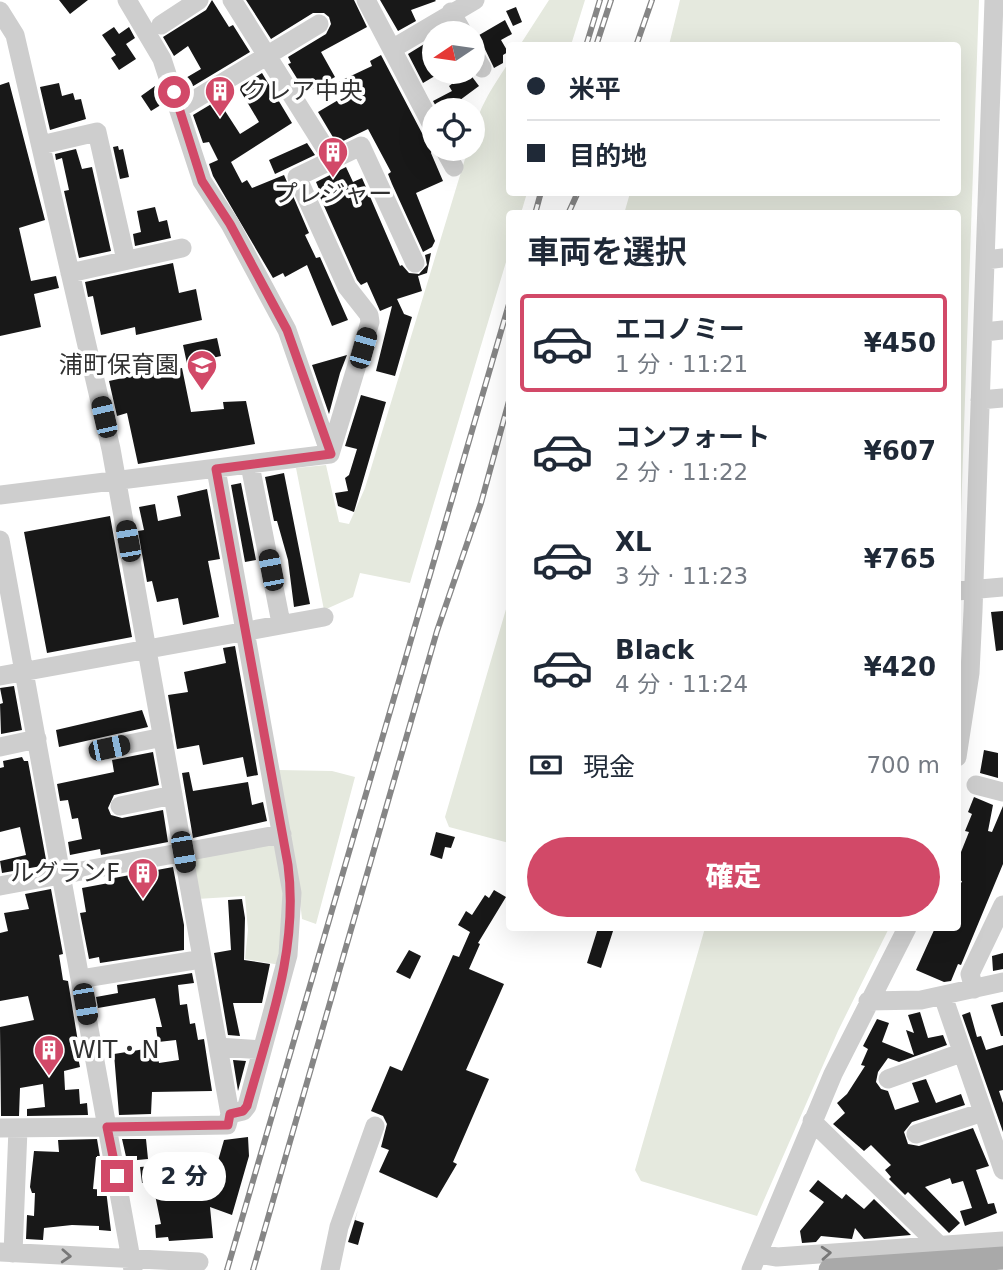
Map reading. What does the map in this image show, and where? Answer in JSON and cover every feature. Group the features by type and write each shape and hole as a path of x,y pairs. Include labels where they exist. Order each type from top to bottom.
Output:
{"main road":[{"path":"830,1270 1003,1258"}],"street":[{"path":"127,0 162,59 202,181 230,224 287,330 331,454"},
{"path":"161,25 200,0"},
{"path":"232,0 332,159"},
{"path":"366,0 422,106"},
{"path":"392,49 475,0"},
{"path":"961,731 970,673 966,590 980,400 993,331 997,70 994,0"},
{"path":"0,11 15,35 117,480 230,1114 228,1125 9,1129 6,1252 133,1265 199,1262"},
{"path":"451,12 456,21"},
{"path":"179,108 319,24"},
{"path":"41,145 97,132 126,260"},
{"path":"331,454 370,322 369,315 347,287 298,177 360,146 415,263"},
{"path":"451,161 454,167"},
{"path":"70,274 182,248"},
{"path":"980,400 1003,398"},
{"path":"0,495 331,454"},
{"path":"250,465 281,623"},
{"path":"216,469 292,893 291,936 247,1106 243,1111 230,1114"},
{"path":"0,540 133,1265"},
{"path":"966,590 1003,587"},
{"path":"0,676 324,617"},
{"path":"109,748 163,737"},
{"path":"0,747 37,739"},
{"path":"976,785 1003,792"},
{"path":"120,806 173,795"},
{"path":"0,886 282,834"},
{"path":"974,989 970,974 1003,905"},
{"path":"754,1262 812,1121 868,1001 905,931"},
{"path":"80,979 202,959"},
{"path":"868,1001 895,1003 943,996 1003,982"},
{"path":"943,996 1003,1170"},
{"path":"218,1046 262,1050"},
{"path":"888,1079 961,1053"},
{"path":"916,1134 983,1112"},
{"path":"812,1121 940,1246"},
{"path":"330,1270 340,1227 375,1126"},
{"path":"754,1262 777,1256 1003,1241"}],"shaded area":[{"path":"549,0 585,0 572,42 522,42"},
{"path":"680,0 979,0 961,514 961,210 625,210 629,196 961,196 961,42 670,42"},
{"path":"506,67 506,196 526,196 522,210 506,210 506,262 410,583 360,573 353,597 324,610 296,468 326,465 339,522 349,524 365,488 464,161 485,161 485,102"},
{"path":"506,609 506,842 449,827 445,817"},
{"path":"278,770 332,771 355,777 316,924 302,919 297,874"},
{"path":"273,843 283,887 280,965 245,959 248,930 245,896 197,899 193,857"},
{"path":"704,931 888,931 838,1031 757,1216 641,1181 635,1170"}],"building":[{"path":"59,0 88,0 70,14"},
{"path":"212,0 229,27 233,25 250,52 190,88 184,79 201,69 188,46 174,56 163,37 206,10"},
{"path":"246,0 354,0 367,27 321,52 335,77 306,93 288,64 291,63 288,57 326,34 331,24 329,17 324,13 313,13 271,39"},
{"path":"380,0 436,1 411,10 416,21 398,31"},
{"path":"516,7 522,22 513,26 506,11"},
{"path":"505,20 512,34 501,40 506,53 503,55 503,63 494,68 485,49 485,32"},
{"path":"114,27 119,34 129,27 135,38 126,44 136,59 119,70 111,58 116,55 102,35"},
{"path":"422,45 422,81 408,54"},
{"path":"381,55 422,133 422,161 434,161 443,181 416,193 435,241 432,247 423,252 388,174 391,172 368,129 337,144 318,112 345,96 338,82 372,66 370,61"},
{"path":"262,73 292,123 231,162 242,183 247,180 252,188 284,175 309,233 305,235 316,258 320,257 348,320 332,326 307,265 285,277 283,273 273,278 213,176 209,164 218,160 209,142 203,143 193,115 218,100 240,134 259,122 240,90 241,86"},
{"path":"9,82 45,220 19,228 31,281 56,276 59,288 34,294 41,327 0,336 0,85"},
{"path":"59,83 62,96 73,93 75,100 81,99 86,119 50,130 40,87"},
{"path":"155,86 164,103 151,111 141,96"},
{"path":"449,86 479,86 463,98 439,98 452,91"},
{"path":"307,143 315,155 275,174 269,160"},
{"path":"118,146 119,150 123,149 129,177 120,179 113,147"},
{"path":"76,149 82,169 92,167 111,251 79,258 64,191 69,190 62,158 56,160 55,154"},
{"path":"346,167 353,182 362,178 400,266 409,273 419,274 427,265 425,255 431,253 427,273 418,276 422,291 397,299 404,314 412,317 395,376 376,371 392,306 380,311 367,282 361,285 357,280 316,182"},
{"path":"155,207 159,222 167,220 171,238 135,246 133,234 141,232 137,211"},
{"path":"173,263 179,293 196,289 202,320 136,335 135,327 101,335 93,296 88,297 85,282"},
{"path":"217,338 221,356 203,360 205,369 189,373 183,345"},
{"path":"149,353 153,373 182,368 191,412 224,409 223,402 246,401 255,444 138,464 127,413 117,416 109,381 141,374 137,356"},
{"path":"347,355 340,373 329,414 312,365"},
{"path":"361,395 386,402 354,512 338,506 335,493 348,491 345,478 349,475 357,449 345,446"},
{"path":"284,473 310,604 294,607 288,560 277,521 274,521 265,477"},
{"path":"241,483 256,560 245,562 231,485"},
{"path":"207,489 220,559 208,561 219,617 183,625 178,598 157,602 152,581 147,582 138,531 144,530 139,507 155,504 158,521 181,516 177,496"},
{"path":"110,516 132,637 47,653 24,532"},
{"path":"1003,611 1003,650 996,651 991,612"},
{"path":"235,646 258,775 247,777 243,757 203,765 199,745 177,749 168,695 188,692 184,672 226,663 223,648"},
{"path":"14,686 22,730 1,734 0,704 3,703 0,688"},
{"path":"142,710 148,727 59,747 56,730"},
{"path":"984,750 998,753 998,778 980,773"},
{"path":"153,752 159,785 114,795 108,808 111,815 122,818 163,810 168,842 101,855 100,849 70,855 68,842 82,839 78,818 72,819 68,800 60,801 57,784 114,772 112,760"},
{"path":"22,757 24,761 28,761 47,865 2,873 0,861 26,855 20,827 0,832 0,768 4,767 3,761"},
{"path":"189,772 193,791 248,782 252,805 263,802 267,821 193,838 182,773"},
{"path":"974,797 993,805 988,831 992,832 1003,806 1003,864 961,965 958,964 951,981 944,982 916,970 934,931 961,931 961,852 969,832 965,831 972,814 968,812"},
{"path":"436,832 455,837 451,848 445,847 442,859 430,855"},
{"path":"173,867 184,925 184,950 100,963 99,957 89,959 80,913 86,912 82,888 114,882 114,878"},
{"path":"51,889 63,954 59,955 63,980 68,981 79,1048 76,1048 80,1067 64,1071 65,1090 79,1089 80,1104 87,1103 88,1115 27,1116 27,1109 45,1107 43,1084 20,1088 19,1116 1,1116 0,1027 34,1020 28,996 0,1001 0,933 8,931 4,913 29,909 25,894"},
{"path":"494,890 506,897 478,943 480,944 469,969 504,984 466,1070 489,1079 453,1162 457,1164 437,1198 379,1172 389,1150 381,1147 387,1124 383,1116 371,1111 390,1066 402,1071 453,955 459,957 470,932 458,925 466,911 472,915 485,895 489,898"},
{"path":"242,899 245,918 244,960 270,964 262,1003 233,1003 240,1036 228,1035 214,953 231,950 228,900"},
{"path":"597,931 613,931 601,968 587,963"},
{"path":"409,950 421,956 410,979 396,972"},
{"path":"1003,953 1003,969 993,971 992,956"},
{"path":"192,973 194,983 178,985 180,1005 187,1004 190,1024 195,1023 198,1040 204,1039 212,1091 152,1092 151,1114 119,1115 114,1054 145,1049 144,1046 156,1044 159,1063 179,1060 176,1040 158,1042 156,1027 162,1027 155,998 98,1008 96,997 118,993 117,985"},
{"path":"1003,1002 1003,1036 1001,1036 991,1005"},
{"path":"920,1012 928,1038 943,1035 947,1045 899,1062 888,1058 878,1072 876,1082 881,1089 888,1091 895,1110 919,1102 912,1083 926,1079 936,1103 961,1094 965,1105 912,1122 904,1132 908,1144 919,1146 973,1128 989,1166 976,1170 988,1204 994,1203 997,1213 965,1226 960,1211 972,1208 963,1181 952,1184 950,1178 925,1187 960,1223 949,1233 908,1192 905,1195 889,1179 891,1177 885,1170 891,1165 871,1145 864,1151 833,1124 845,1113 837,1103 847,1094 865,1066 861,1065 868,1049 863,1046 877,1019 889,1023 882,1042 914,1055 906,1030 914,1033 908,1015"},
{"path":"970,1012 977,1037 981,1036 986,1050 1003,1045 1003,1090 999,1091 1003,1103 1003,1132 962,1015"},
{"path":"233,1060 246,1061 238,1091"},
{"path":"248,1137 249,1156 232,1215 210,1207 213,1238 169,1241 168,1237 156,1238 155,1225 161,1224 153,1185 163,1184 165,1192 176,1190 178,1198 209,1192 224,1140"},
{"path":"97,1139 100,1157 96,1157 93,1189 106,1190 111,1231 99,1230 99,1226 72,1225 44,1228 43,1240 26,1239 27,1215 34,1216 35,1193 32,1193 30,1187 34,1151 59,1152 58,1140"},
{"path":"122,1139 146,1139 148,1159 127,1161"},
{"path":"152,1166 154,1181 142,1183 140,1167"},
{"path":"818,1180 842,1199 846,1194 864,1209 874,1199 911,1235 864,1239 855,1228 852,1239 821,1236 816,1242 802,1243 800,1231 824,1202 809,1191"},
{"path":"358,1210 355,1220 364,1223 358,1245 348,1242"}],"railway":[{"path":"587,42 600,0"},
{"path":"597,42 611,0"},
{"path":"637,42 652,0"},
{"path":"536,210 540,196"},
{"path":"570,210 576,196"},
{"path":"227,1270 506,314"},
{"path":"253,1270 437,631 481,503 506,412"}],"place":[{"name":"クレア中央","path":"220,118"},
{"name":"プレジャー","path":"333,179"},
{"name":"浦町保育園","path":"202,392"},
{"name":"ルグランF","path":"143,900"},
{"name":"WIT・N","path":"49,1077"}],"route":[{"path":"117,1176 107,1127 228,1125 230,1114 243,1111 247,1106 291,936 292,893 288,865 216,469 331,454 287,330 261,278 202,181 174,92"}]}
